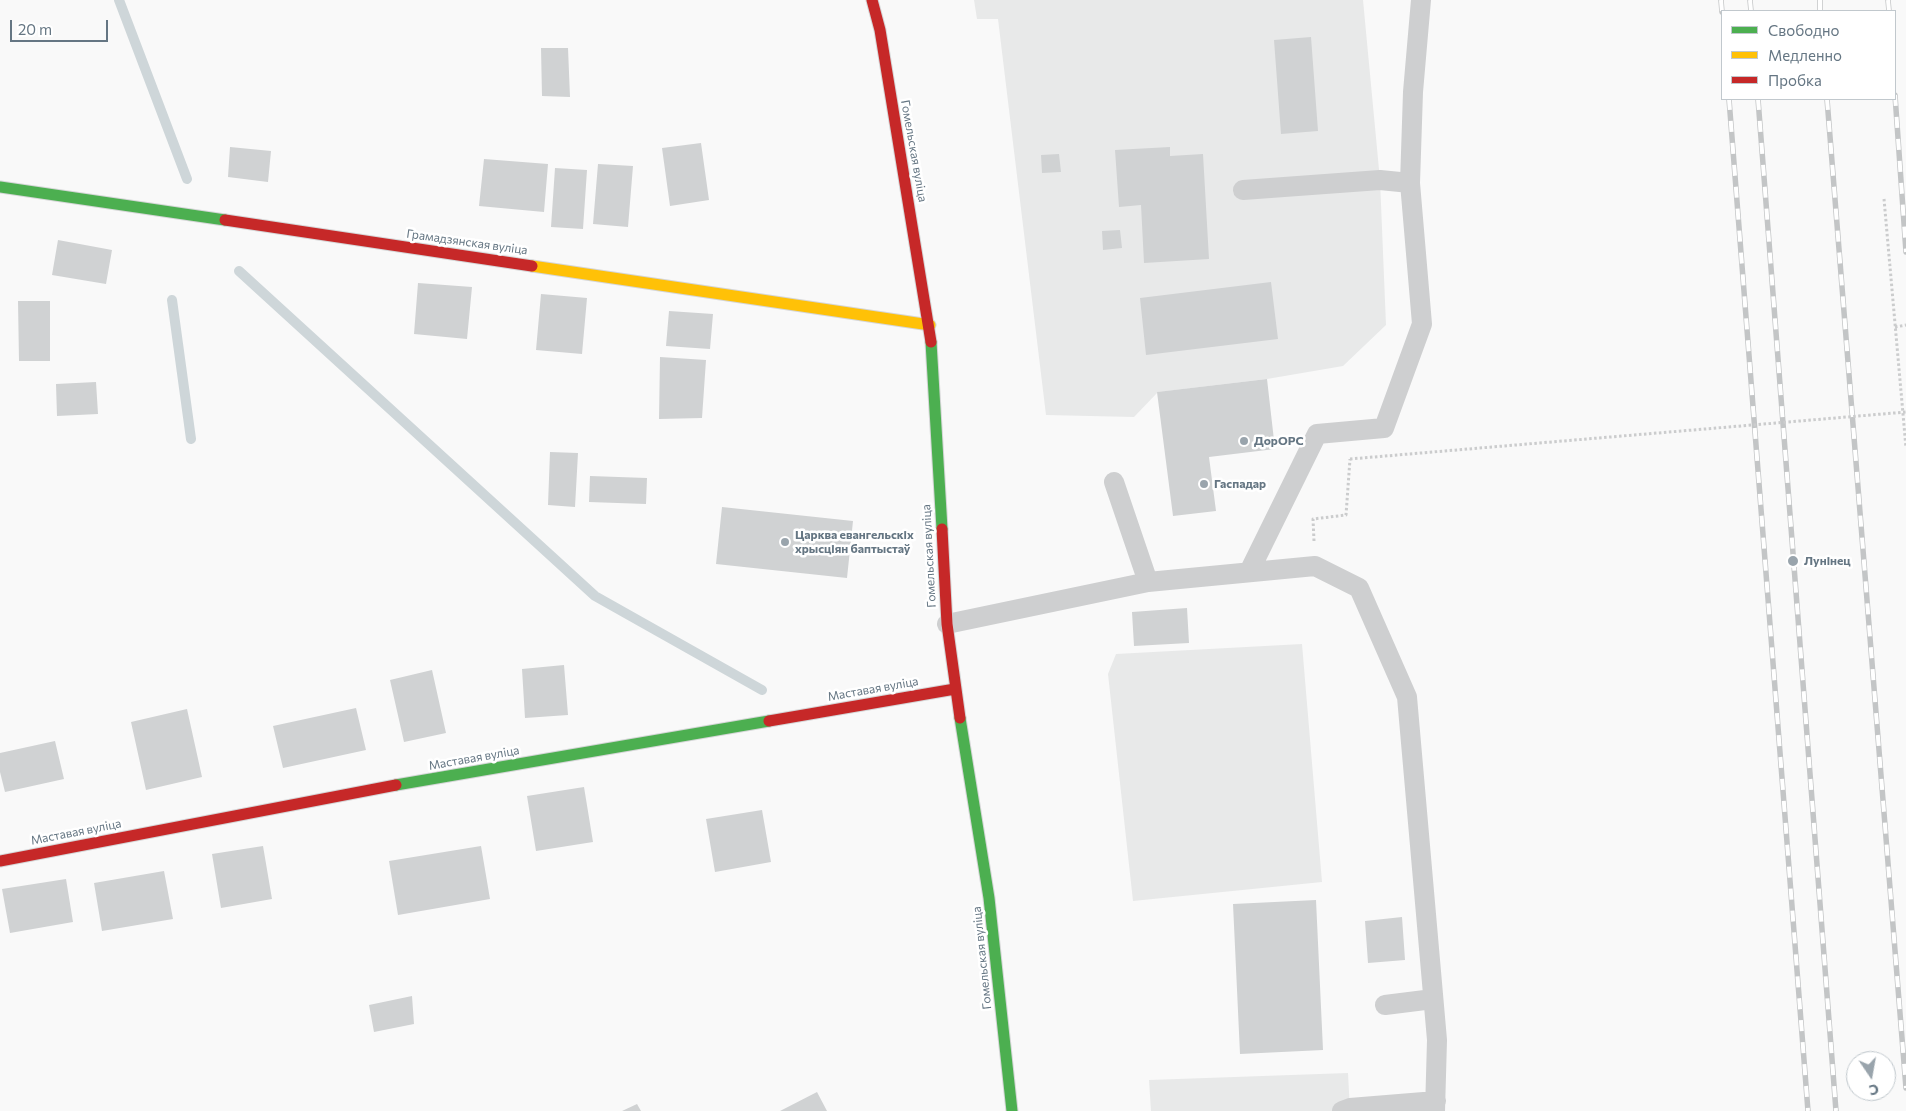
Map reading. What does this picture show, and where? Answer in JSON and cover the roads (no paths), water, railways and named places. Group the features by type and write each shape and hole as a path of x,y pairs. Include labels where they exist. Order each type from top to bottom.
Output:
{"street":[{"name":"Гомельская вуліца","path":"872,0 880,30 930,325 947,624 955,689 989,898 1012,1111"},
{"name":"Грамадзянская вуліца","path":"0,187 930,325"},
{"name":"Маставая вуліца","path":"0,862 313,799 955,689"}],"lane":[{"path":"1249,572 1317,434 1384,428 1422,324 1410,183 1413,92 1421,0"},
{"path":"1243,190 1380,180 1410,183"},
{"path":"1114,482 1148,582"},
{"path":"947,624 1148,582 1315,566 1360,588 1407,696 1437,1040 1435,1106 1350,1108 1342,1111"},
{"path":"1385,1005 1434,999"}],"waterway":[{"path":"119,0 187,179"},
{"path":"239,271 595,596 762,690"},
{"path":"172,300 191,439"}],"railway":[{"path":"1721,0 1722,10"},
{"path":"1750,0 1751,10"},
{"path":"1820,0 1820,10"},
{"path":"1888,0 1889,10"},
{"path":"1729,100 1808,1111"},
{"path":"1758,100 1836,1111"},
{"path":"1827,100 1906,1088"},
{"path":"1895,100 1906,252"}],"place":[{"name":"ДорОРС","path":"1244,441"},
{"name":"Гаспадар","path":"1204,484"},
{"name":"Царква евангельскіх хрысціян баптыстаў","path":"785,542"},
{"name":"Лунінец","path":"1793,561"}]}
